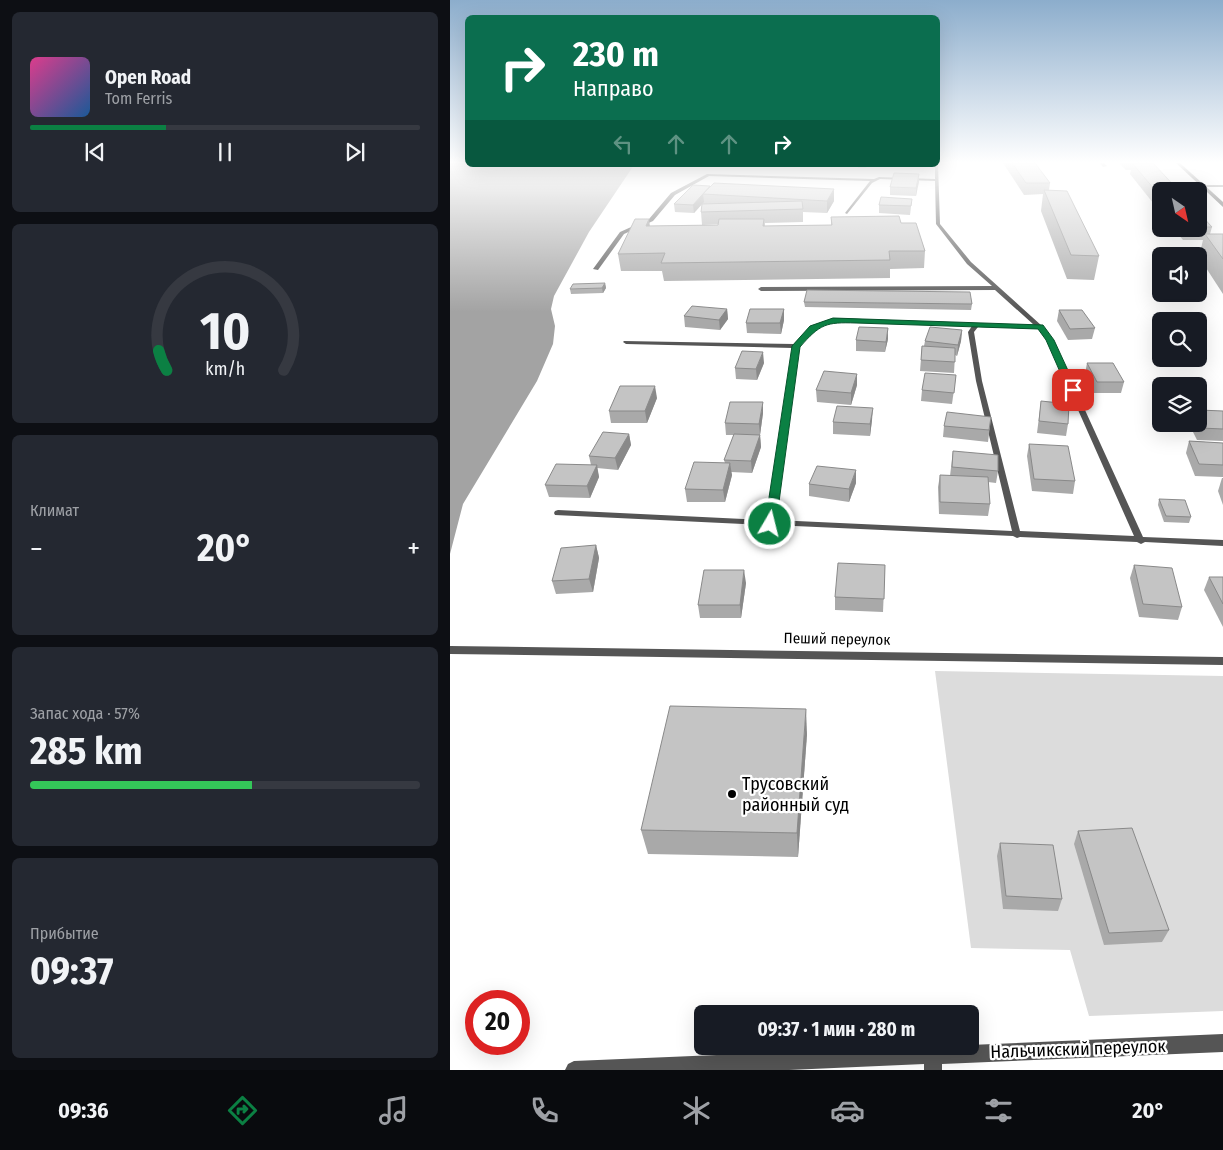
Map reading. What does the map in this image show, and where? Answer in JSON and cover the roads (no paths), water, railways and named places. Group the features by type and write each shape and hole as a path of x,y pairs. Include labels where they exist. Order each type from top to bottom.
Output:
{"street":[{"name":"Пеший переулок","path":"450,650 1223,661"},
{"name":"Нальчикский переулок","path":"574,1070 933,1063 1223,1043"}],"lane":[{"path":"596,269 622,233 651,220 657,213"},
{"path":"937,213 938,224 969,263 1040,327 1050,340 1141,541"},
{"path":"761,289 996,288"},
{"path":"770,524 796,346 813,327 833,320 1040,327"},
{"path":"976,325 971,332 979,381 1017,535"},
{"path":"626,342 796,346"},
{"path":"558,514 1141,541 1223,543"}],"place":[{"name":"Трусовский районный суд","path":"732,794"}]}
